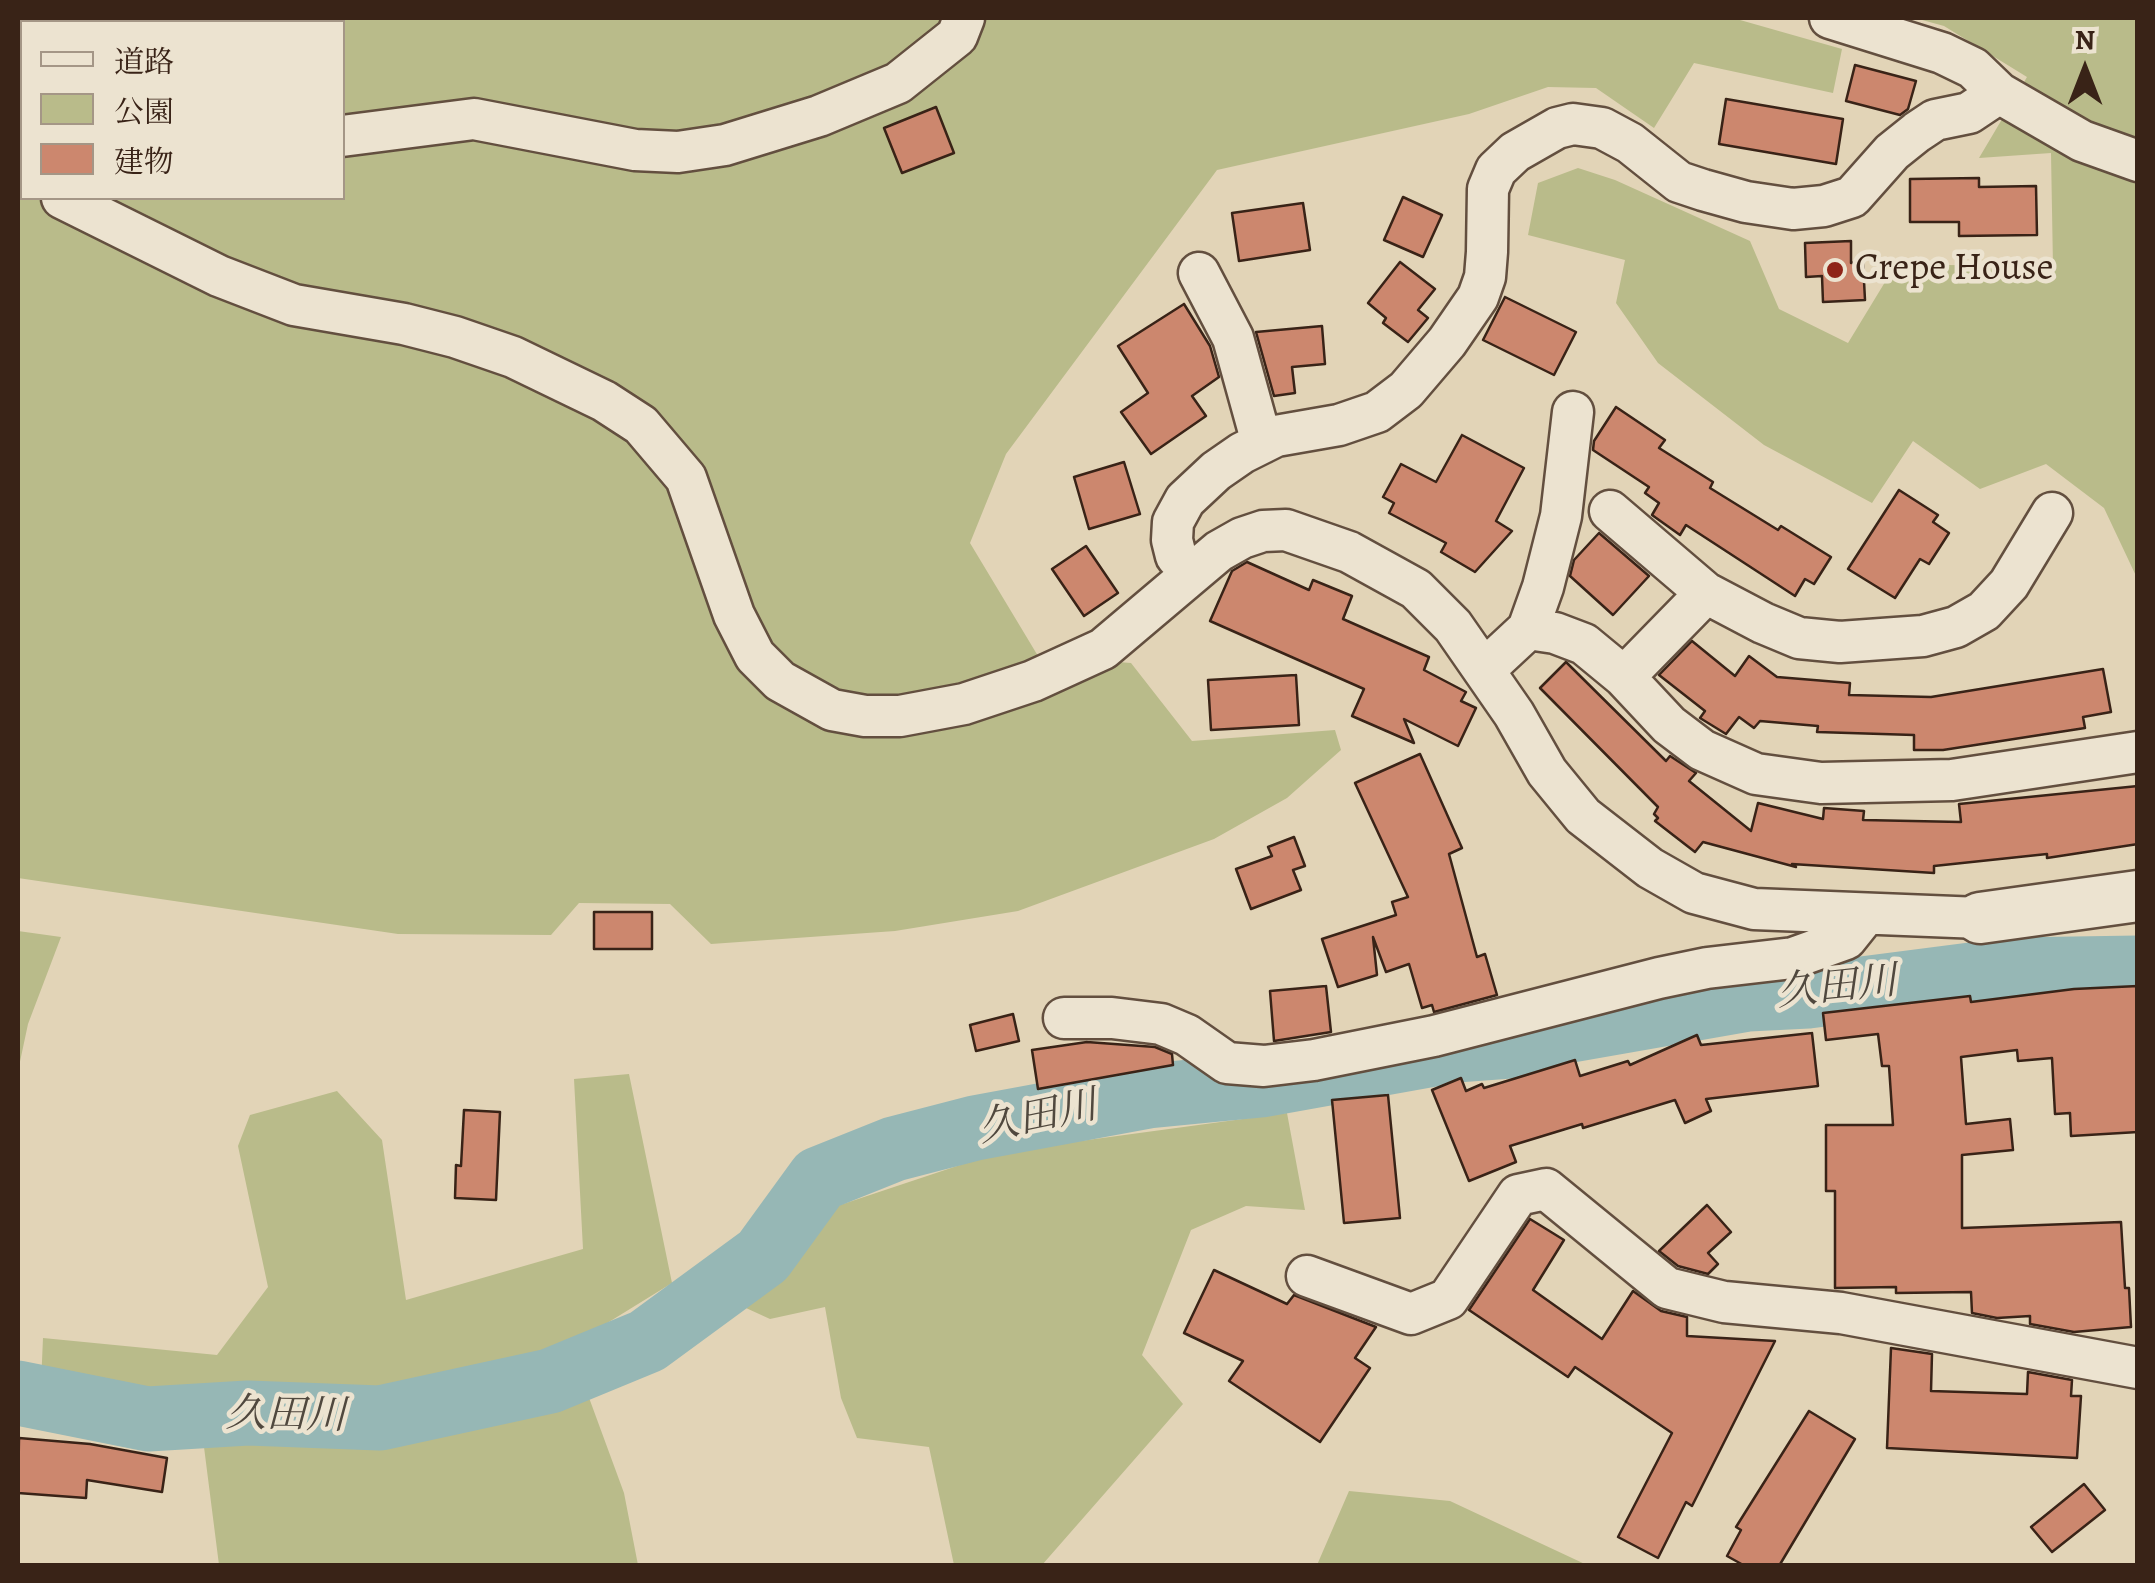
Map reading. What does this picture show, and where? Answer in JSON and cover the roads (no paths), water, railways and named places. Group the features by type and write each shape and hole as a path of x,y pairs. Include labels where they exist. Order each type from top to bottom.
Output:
{"street":[{"path":"345,136 474,119 635,150 678,152 725,145 820,116 898,83 958,36 964,18"},
{"path":"1830,18 1942,53 1973,68 1999,94 2082,142 2138,161"},
{"path":"1191,573 1176,556 1172,540 1173,522 1185,500 1216,472 1262,442 1377,412 1406,390 1478,298 1488,252 1488,189 1496,170 1515,152 1557,128 1573,124 1602,128 1630,143 1679,182 1746,202 1793,209 1824,206 1852,197 1892,152 1916,132 1935,120 1970,113 1999,94"},
{"path":"66,200 219,276 294,305 404,324 456,337 513,358 604,401 641,425 686,478 734,615 755,656 780,681 832,710 865,716 914,714 964,704 1033,681 1102,649 1230,544 1263,532 1286,530 1315,538 1387,570 1416,589 1454,626 1485,669 1547,772 1582,816 1650,868 1694,893 1754,909 1980,918 2138,896"},
{"path":"1199,273 1233,338 1262,442"},
{"path":"1485,669 1528,629 1543,587 1561,516 1573,412"},
{"path":"1610,511 1706,592 1762,623 1800,638 1840,642 1922,636 1956,627 1984,611 2009,584 2052,513"},
{"path":"1624,677 1706,592"},
{"path":"1528,629 1555,633 1584,644 1624,677 1669,725 1702,750 1737,768 1780,779 1821,783 1952,780 2138,752"},
{"path":"1064,1018 1161,1024 1187,1035 1227,1064 1264,1066 1314,1060 1434,1036 1659,978 1794,958 1846,939 1866,914"},
{"path":"1308,1276 1410,1314 1448,1298 1518,1195 1546,1189 1667,1288 1724,1302 1841,1313 2138,1368"}],"waterway":[{"name":"久田川","path":"18,1393 148,1419 248,1413 380,1418 550,1381 647,1341 763,1256 819,1179 894,1149 975,1128 1148,1096 1261,1085 1456,1050 1510,1046 1554,1033 1748,999 1808,996 2010,970 2138,968"}],"place":[{"name":"Crepe House","path":"1835,270"}]}
